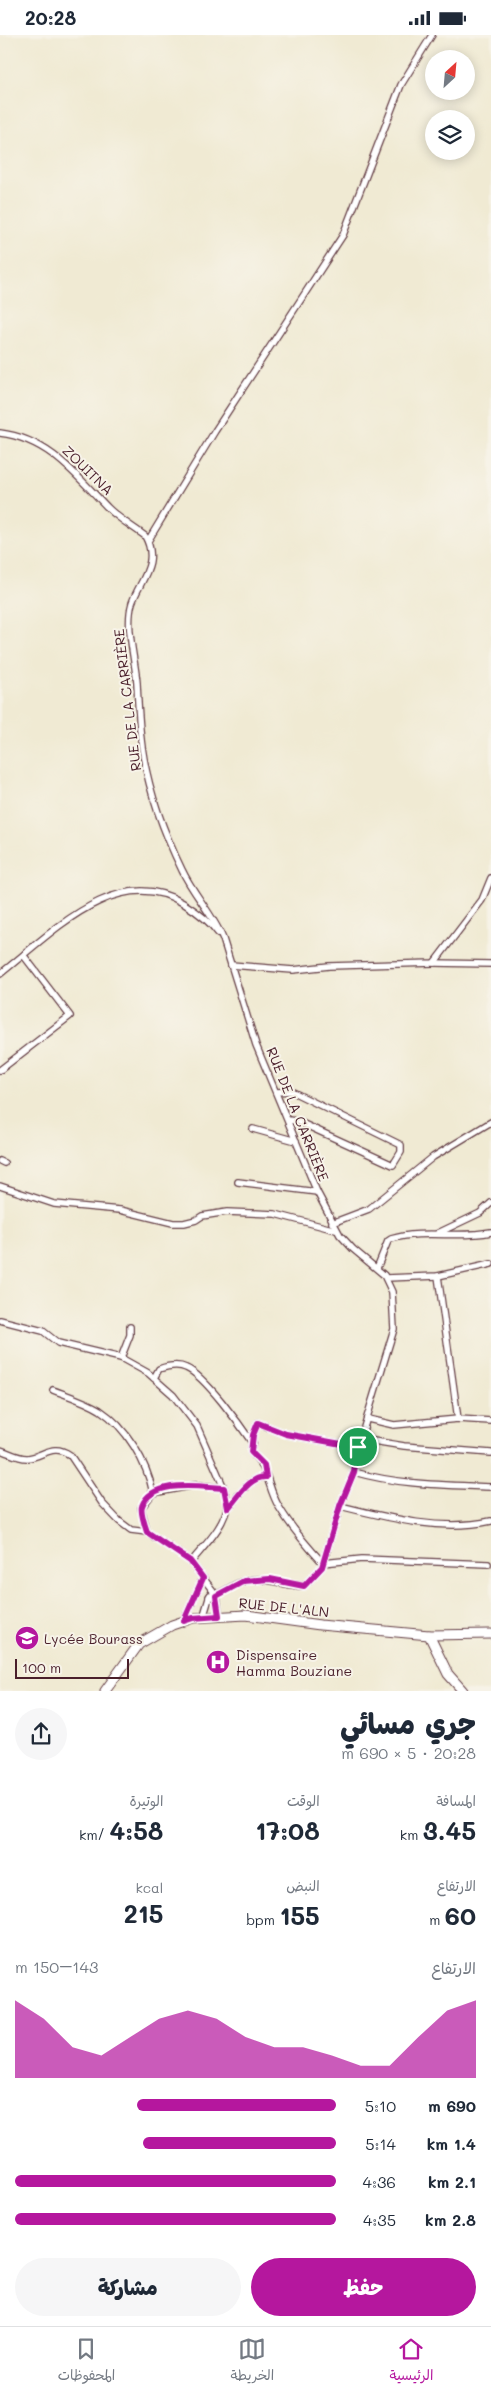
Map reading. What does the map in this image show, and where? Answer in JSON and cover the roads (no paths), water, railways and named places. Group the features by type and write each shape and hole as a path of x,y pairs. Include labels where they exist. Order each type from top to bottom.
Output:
{"main road":[{"name":"RUE DE L'ALN","path":"105,1691 139,1643 152,1634 184,1621 203,1618 246,1615 429,1635 491,1634"},
{"path":"429,1635 445,1668 463,1691"}],"street":[{"path":"148,541 215,431 343,235 401,85 432,35"},
{"name":"ZOUITNA","path":"0,433 21,437 55,454 109,509 145,536 148,541"},
{"name":"RUE DE LA CARRIÈRE","path":"148,541 150,559 146,577 133,602 130,613 142,748 154,797 182,869 217,925 224,940 256,1045 317,1192 337,1230 353,1249 377,1268 386,1278 392,1292 394,1329 358,1447 354,1472 340,1506 323,1563 309,1583 304,1586 270,1579 244,1581 216,1596"},
{"path":"434,963 482,900 491,879"},
{"path":"0,974 67,921 92,905 121,893 141,889 176,899 206,919 224,940"},
{"path":"0,1070 70,1016 24,956"},
{"path":"231,965 293,970 337,966 434,963 491,964"},
{"path":"277,1092 292,1091 401,1145 401,1152 393,1165 297,1121 288,1120"},
{"path":"332,1223 369,1209 433,1157 491,1122"},
{"path":"253,1129 296,1141"},
{"path":"238,1181 317,1192"},
{"path":"0,1186 54,1204 120,1210 173,1223 184,1223 196,1220 202,1216 227,1212 275,1214 337,1230"},
{"path":"377,1268 388,1241 438,1233 480,1213 491,1203"},
{"path":"438,1233 453,1236 491,1232"},
{"path":"386,1278 438,1276 491,1264"},
{"path":"438,1276 458,1419"},
{"path":"0,1320 43,1331 58,1343 121,1358 154,1378 173,1395 197,1426 224,1488 228,1508"},
{"path":"121,1358 130,1335 130,1327"},
{"path":"154,1378 159,1369 163,1367 176,1365 189,1369 224,1403 253,1444"},
{"path":"53,1390 89,1404 114,1422 139,1454 153,1493"},
{"path":"368,1419 394,1425 458,1419 491,1421"},
{"path":"358,1447 286,1434 258,1423 253,1435 251,1452 264,1465 266,1477 278,1506 308,1547 323,1563 362,1559 488,1564"},
{"path":"361,1439 404,1446 491,1453"},
{"path":"0,1450 28,1458 46,1450 64,1450 70,1455 102,1503 119,1521 131,1530 147,1532 191,1562 212,1588 216,1596 219,1616"},
{"path":"354,1472 376,1478 412,1483 491,1487"},
{"path":"191,1562 218,1528 228,1508 246,1487 261,1477 266,1477"},
{"path":"147,1532 141,1508 153,1493 190,1485 224,1488"},
{"path":"340,1506 396,1519 446,1525 491,1521"},
{"path":"184,1621 203,1578"},
{"path":"203,1618 212,1588"},
{"path":"209,1597 216,1596"}],"place":[{"name":"Lycée Bourass","path":"27,1638"},
{"name":"Dispensaire Hamma Bouziane","path":"218,1662"}]}
